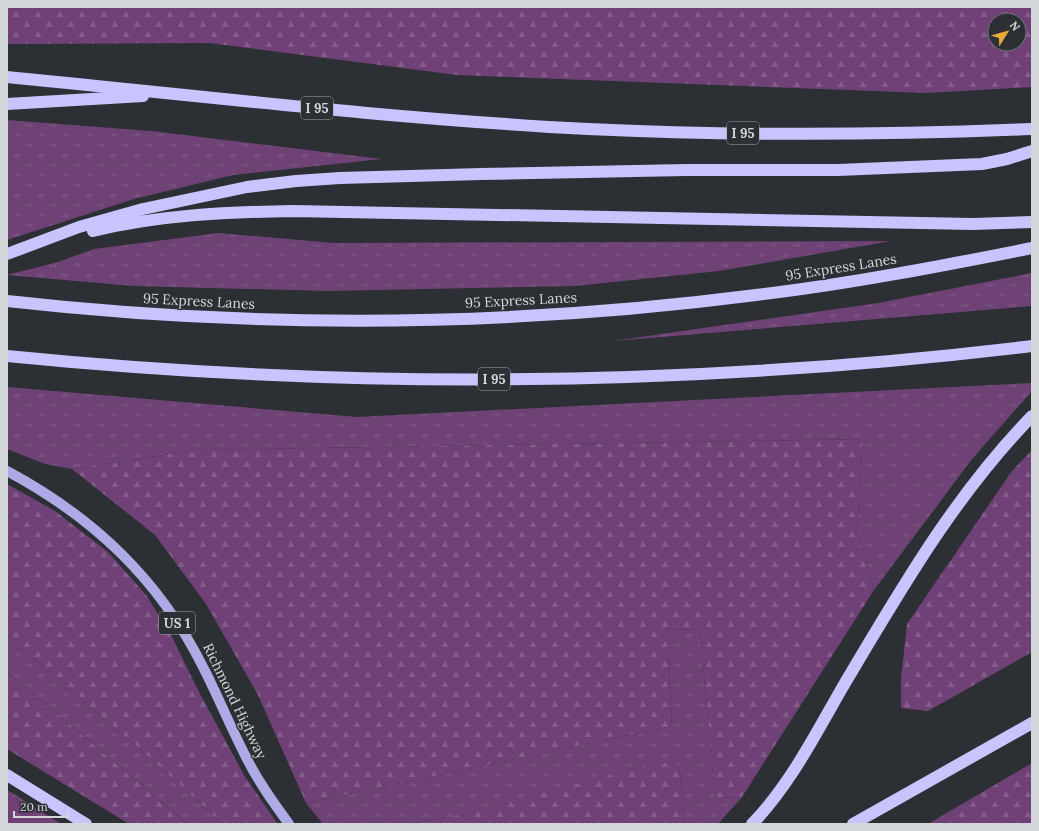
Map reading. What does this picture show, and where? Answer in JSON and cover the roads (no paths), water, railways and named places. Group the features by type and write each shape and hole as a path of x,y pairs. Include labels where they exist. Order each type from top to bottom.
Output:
{"highway":[{"name":"I 95","path":"7,77 455,120 588,129 720,133 869,134 1032,129"},
{"path":"7,104 180,94"},
{"path":"10,253 79,227 143,209 247,187 296,181 340,178 496,174 854,169 982,164 1007,159 1032,151"},
{"path":"10,253 105,228 169,217 230,212 293,211 973,224 1032,222"},
{"name":"95 Express Lanes","path":"8,301 78,309 242,319 338,321 484,318 620,310 756,295 929,268 1032,248"},
{"name":"I 95","path":"7,356 156,369 257,375 421,379 542,379 680,375 810,368 1032,346"},
{"path":"752,824 760,816 796,766 899,591 935,535 960,499 1008,441 1032,416"},
{"path":"853,824 1032,723"},
{"path":"7,775 86,824"}],"main road":[{"name":"Richmond Highway","path":"7,471 39,488 94,528 139,571 183,630 203,666 245,756 261,784 289,824"}]}
